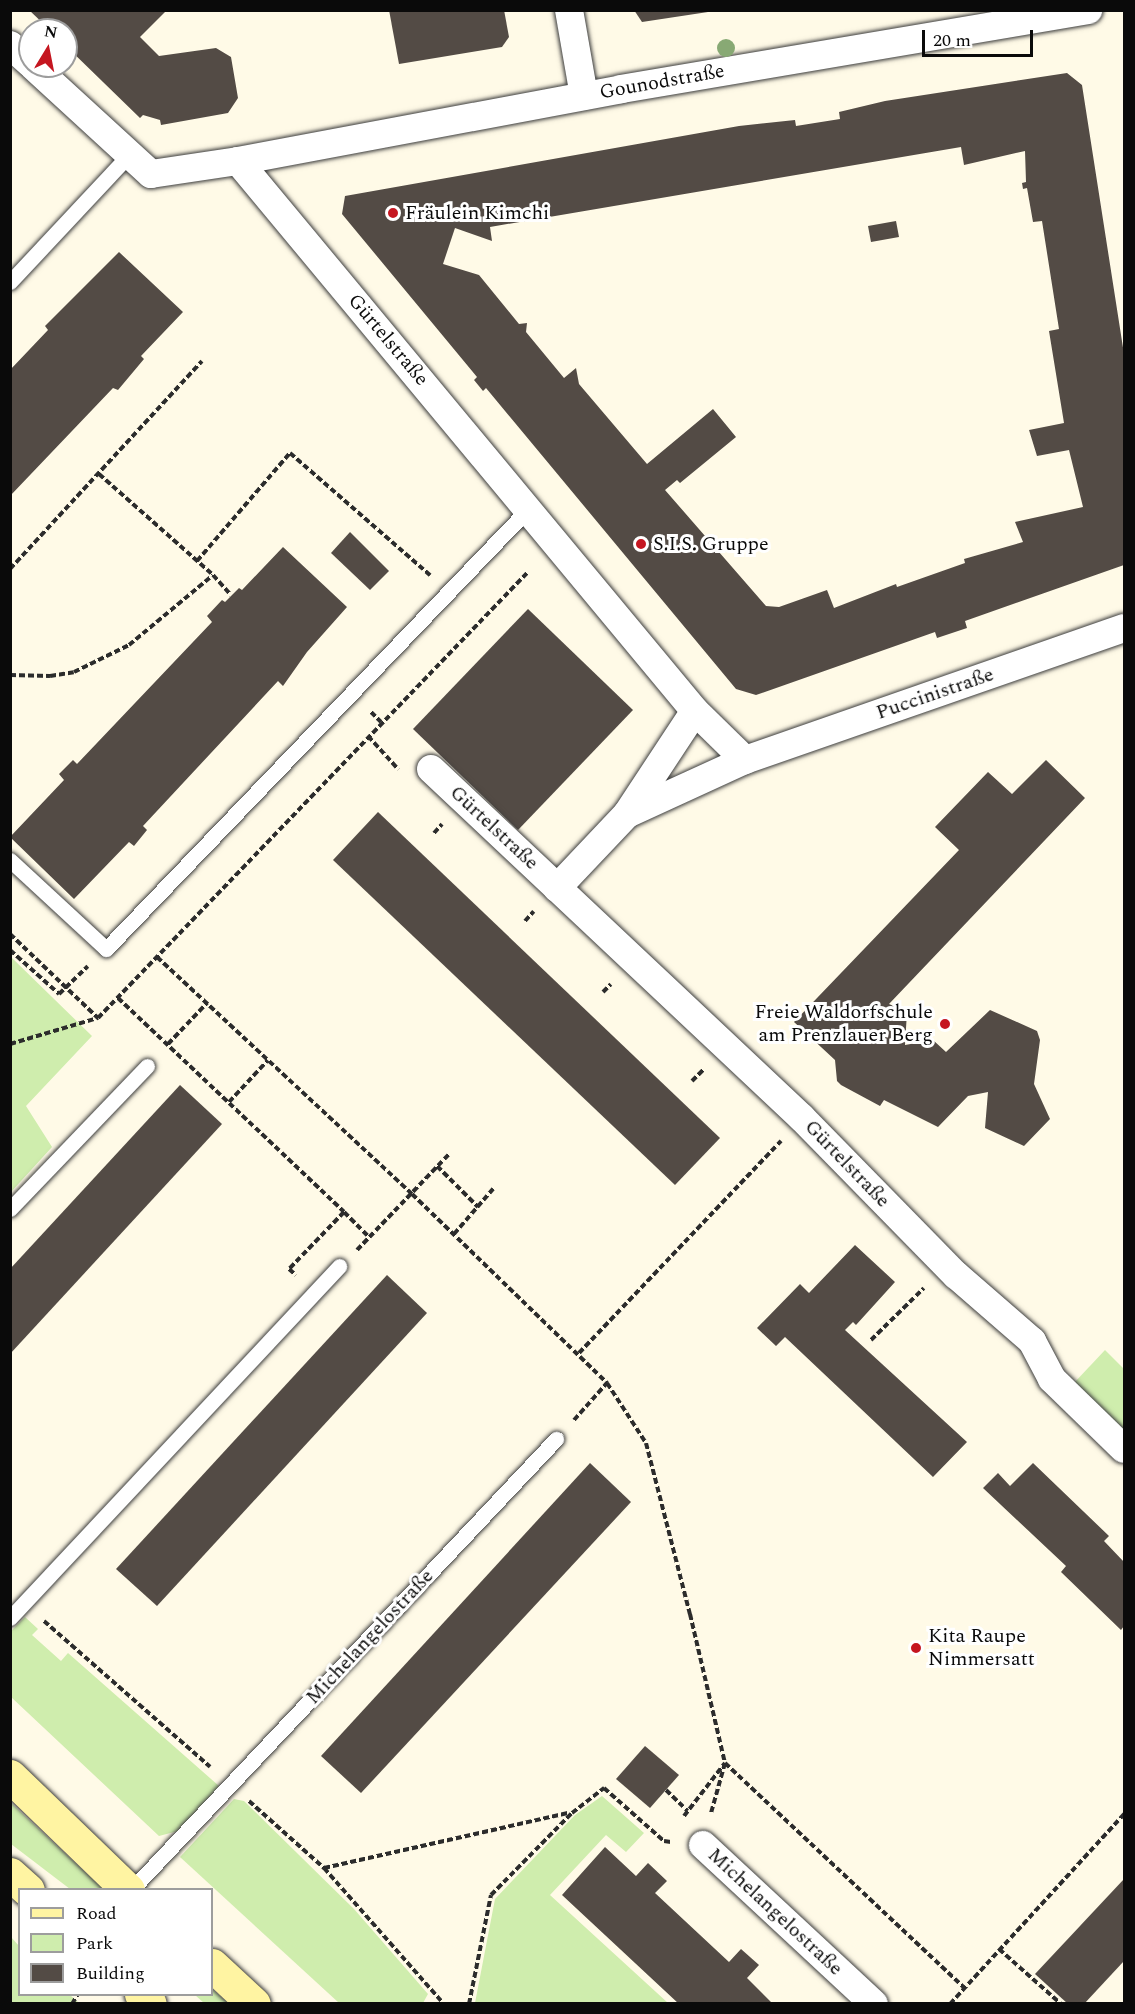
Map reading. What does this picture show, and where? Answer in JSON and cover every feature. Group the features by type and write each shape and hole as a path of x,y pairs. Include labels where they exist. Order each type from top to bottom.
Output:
{"main road":[{"name":"Michelangelostraße","path":"10,1776 128,1888"},
{"path":"10,1874 26,1888"},
{"path":"213,1966 254,2004"}],"street":[{"path":"569,10 584,96"},
{"name":"Gounodstraße","path":"237,161 584,96 1088,10"},
{"path":"46,78 151,174 237,161"},
{"name":"Gürtelstraße","path":"237,161 529,508 695,711 745,760"},
{"name":"Puccinistraße","path":"745,760 1125,628"},
{"path":"558,888 627,814 695,711"},
{"path":"627,814 745,760"},
{"name":"Gürtelstraße","path":"418,773 558,888 802,1118 956,1275 1032,1341 1052,1378 1125,1449"},
{"name":"Michelangelostraße","path":"703,1845 873,2004"}],"lane":[{"path":"10,282 129,155"},
{"path":"10,860 106,949 529,508"},
{"path":"10,1209 147,1066"},
{"path":"10,1618 339,1266"},
{"name":"Michelangelostraße","path":"132,1888 555,1439"}],"path":[{"path":"10,569 202,361"},
{"path":"197,561 290,453 449,592"},
{"path":"99,474 213,575 231,595"},
{"path":"10,1044 98,1018 527,573"},
{"path":"10,675 50,676 74,672 129,645 213,575"},
{"path":"368,736 418,773"},
{"path":"525,921 537,907"},
{"path":"10,934 98,1018"},
{"path":"10,950 59,994 66,986"},
{"path":"157,957 579,1353 607,1383 646,1443 725,1763 703,1845 664,1841 604,1788 572,1813 491,1895 469,2004"},
{"path":"603,992 614,981"},
{"path":"118,998 369,1237"},
{"path":"147,1066 207,1004"},
{"path":"229,1102 268,1060"},
{"path":"692,1081 705,1068"},
{"path":"579,1353 802,1118"},
{"path":"339,1266 450,1153"},
{"path":"437,1167 478,1207"},
{"path":"454,1234 493,1190"},
{"path":"315,1291 290,1269 344,1212"},
{"path":"871,1340 929,1283"},
{"path":"555,1439 607,1383"},
{"path":"24,1604 324,1868 444,2004"},
{"path":"682,1818 725,1763"},
{"path":"725,1763 965,1988"},
{"path":"666,1790 688,1811"},
{"path":"324,1868 572,1813"},
{"path":"950,2004 1125,1814"},
{"path":"664,1841 670,1834"},
{"path":"999,1949 1061,2004"}],"green space":[{"path":"11,957 92,1036 26,1106 52,1147 11,1192"},
{"path":"1105,1350 1124,1369 1124,1433 1074,1383"},
{"path":"25,1617 38,1629 32,1635 61,1661 68,1653 219,1786 178,1831 159,1836 11,1697 10,1632"},
{"path":"602,1796 644,1833 626,1852 606,1835 550,1895 668,2003 475,2003 495,1899 575,1815"},
{"path":"234,1799 244,1801 354,1909 428,1994 423,2003 339,2003 180,1857"},
{"path":"11,1803 102,1888 69,1888 11,1844"},
{"path":"11,1937 18,1945 18,1996 71,1996 79,2003 11,2003"},
{"path":"213,1990 228,2003 204,2003 196,1996 213,1996"}],"building":[{"path":"29,10 167,10 140,37 159,56 216,48 231,57 238,98 228,113 161,125 160,120 143,115 140,118 78,58 78,18 37,18"},
{"path":"389,10 504,10 509,37 502,47 399,64"},
{"path":"634,10 708,10 708,12 642,22"},
{"path":"1067,73 1082,85 1124,354 1124,565 965,621 967,628 937,638 935,632 756,695 736,689 486,388 483,391 474,380 477,377 342,214 345,196 739,126 795,120 796,126 840,119 839,112 885,101","holes":["961,147 964,165 1025,151 1026,182 1022,183 1023,189 1027,188 1033,222 1042,221 1059,329 1049,331 1064,423 1029,430 1037,456 1069,450 1083,507 1015,522 1023,542 964,559 965,563 897,587 896,584 834,608 827,590 779,607 766,606 665,490 677,480 680,483 736,437 713,409 647,464 579,384 576,368 564,378 526,332 527,323 519,324 479,275 443,264 455,228 492,241 490,227"]},
{"path":"896,221 899,237 871,242 868,226"},
{"path":"119,252 183,312 141,356 144,359 118,390 113,388 10,496 10,370 48,330 45,326"},
{"path":"350,532 389,571 370,590 331,553"},
{"path":"283,547 347,607 307,652 283,686 278,681 143,826 147,830 134,846 129,842 74,899 10,837 64,780 59,774 73,760 77,764 212,622 207,616 222,600 225,602 239,588 242,590"},
{"path":"528,609 633,710 518,830 413,729"},
{"path":"1046,760 1085,798 889,1004 907,1012 905,1045 933,1040 946,1052 990,1010 1037,1031 1040,1040 1034,1084 1050,1119 1024,1146 985,1128 988,1092 968,1096 938,1127 884,1100 880,1106 841,1085 837,1081 835,1060 794,1022 959,850 935,827 988,772 1012,794"},
{"path":"378,812 720,1138 675,1185 333,860"},
{"path":"180,1085 222,1124 10,1354 10,1269"},
{"path":"855,1245 895,1282 856,1325 853,1322 845,1330 967,1442 933,1477 785,1337 776,1346 757,1328 800,1284 809,1293"},
{"path":"387,1275 427,1313 157,1606 116,1569"},
{"path":"590,1463 631,1502 361,1793 321,1756"},
{"path":"1033,1463 1109,1536 1104,1541 1124,1562 1124,1626 1121,1630 1061,1572 1066,1566 983,1488 998,1473 1010,1486"},
{"path":"645,1746 679,1775 650,1808 616,1779"},
{"path":"605,1847 636,1876 648,1863 667,1881 655,1893 729,1962 741,1949 759,1965 747,1978 773,2004 679,2004 562,1895"},
{"path":"1124,1879 1124,1961 1084,2004 1068,2004 1035,1974"}],"place":[{"name":"Fräulein Kimchi","path":"393,213"},
{"name":"S.I.S. Gruppe","path":"641,544"},
{"name":"Freie Waldorfschule am Prenzlauer Berg","path":"945,1024"},
{"name":"Kita Raupe Nimmersatt","path":"916,1648"}]}
